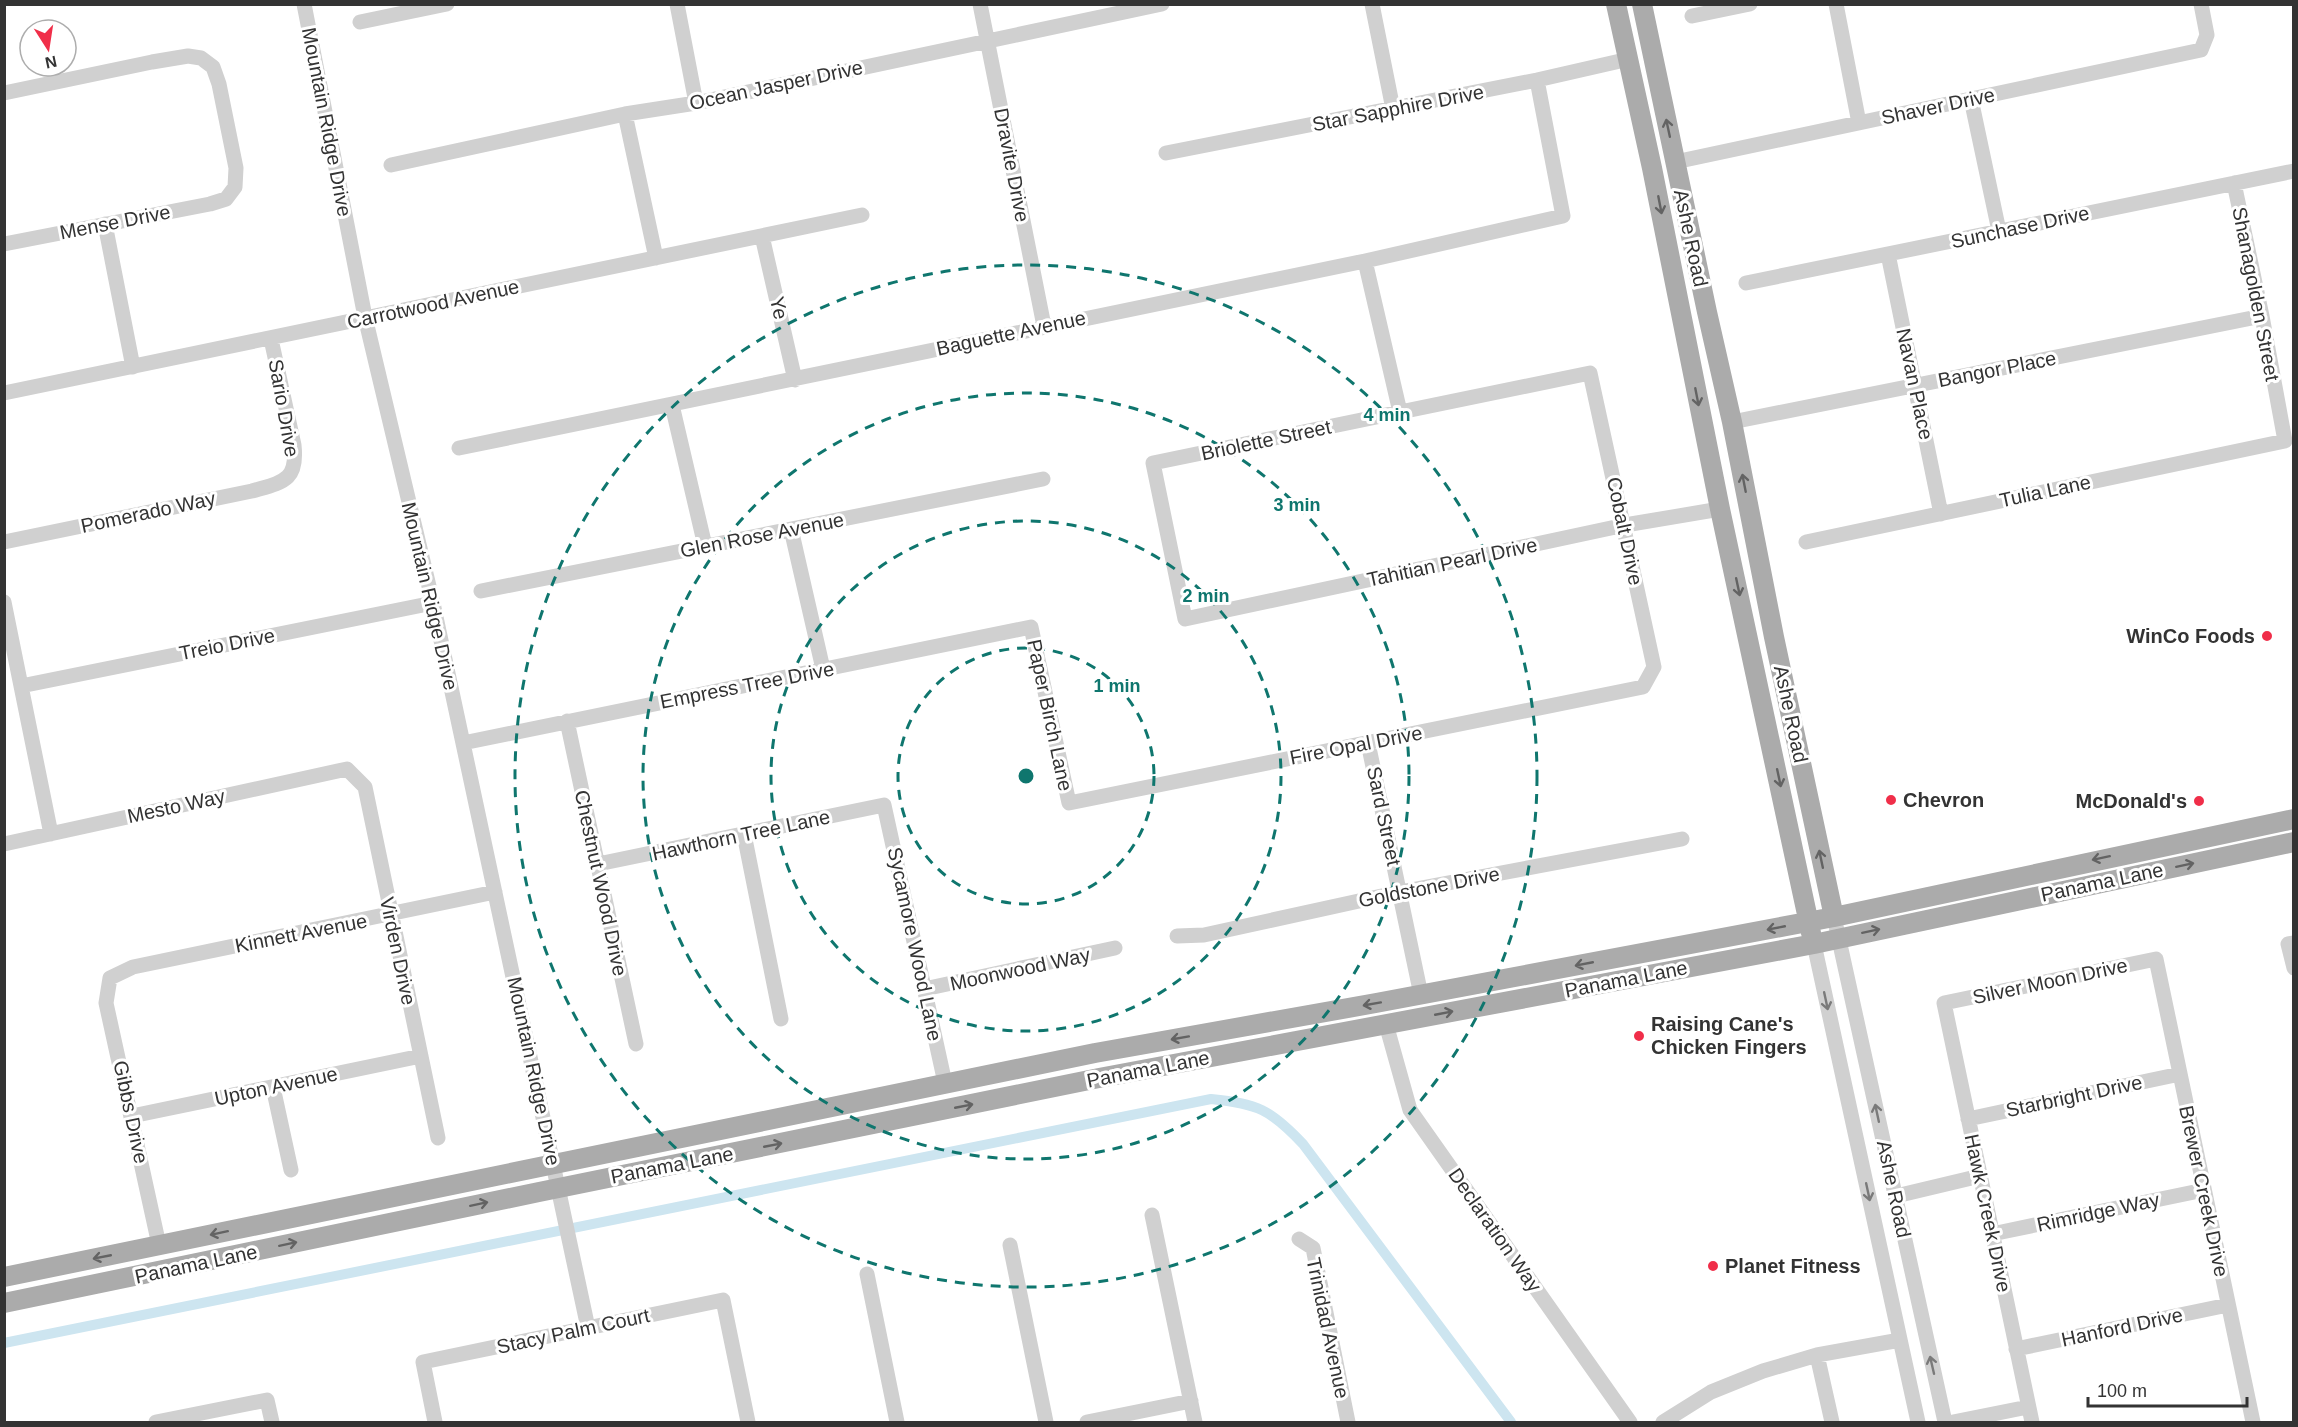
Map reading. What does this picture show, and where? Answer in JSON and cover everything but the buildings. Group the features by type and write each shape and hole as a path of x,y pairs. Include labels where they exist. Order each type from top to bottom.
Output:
{"main road":[{"name":"Ashe Road","path":"1616,4 1720,509 1814,944"},
{"name":"Ashe Road","path":"1642,4 1732,422 1834,917"},
{"path":"1678,298 1686,306 1694,327 1717,411 1722,417 1732,422"},
{"path":"1720,509 1734,514 1741,523 1757,593 1762,603 1769,609"},
{"path":"1744,614 1762,631 1780,705 1793,718"},
{"name":"Panama Lane","path":"4,1277 554,1162 1095,1053 1421,995 1834,917 2294,819"},
{"name":"Panama Lane","path":"4,1303 1099,1078 1814,944 2294,842"},
{"path":"1386,1024 1421,995"},
{"path":"870,1125 877,1112 935,1099 944,1090 945,1083"},
{"path":"77,1288 146,1262 159,1245"}],"street":[{"name":"Mountain Ridge Drive","path":"304,4 365,317 433,603 588,1328"},
{"path":"360,22 447,4"},
{"path":"677,4 696,103"},
{"name":"Dravite Drive","path":"980,4 1044,326"},
{"name":"Ocean Jasper Drive","path":"391,165 625,114 696,103 1162,4"},
{"path":"1372,4 1394,108"},
{"path":"1692,16 1750,4"},
{"path":"1836,4 1859,123"},
{"name":"Shaver Drive","path":"1675,162 2201,50 2207,35 2201,4"},
{"name":"Mense Drive","path":"4,93 152,62 188,56 201,58 213,67 219,84 236,168 235,187 226,198 210,204 4,244"},
{"name":"Star Sapphire Drive","path":"1166,153 1537,80 1629,59"},
{"name":"Baguette Avenue","path":"459,448 1365,261 1563,216 1537,80"},
{"path":"1971,99 1999,231"},
{"path":"625,114 656,258"},
{"name":"Sunchase Drive","path":"1746,283 2294,171"},
{"name":"Shanagolden Street","path":"2234,183 2262,315 2285,441"},
{"name":"Carrotwood Avenue","path":"4,393 862,215"},
{"path":"105,224 133,367"},
{"name":"Ye","path":"762,236 795,380"},
{"name":"Navan Place","path":"1888,254 1941,513"},
{"path":"1365,261 1400,412"},
{"name":"Bangor Place","path":"1732,422 2262,315"},
{"name":"Sario Drive","path":"271,339 294,445 296,462 290,477"},
{"name":"Briolette Street","path":"1185,619 1153,463 1590,373"},
{"name":"Cobalt Drive","path":"1590,373 1625,525 1654,667 1643,687"},
{"path":"672,405 705,546"},
{"name":"Tulia Lane","path":"1806,542 2285,441"},
{"name":"Pomerado Way","path":"4,542 279,484 290,477"},
{"name":"Glen Rose Avenue","path":"481,591 1044,479"},
{"name":"Tahitian Pearl Drive","path":"1185,619 1625,525 1720,509"},
{"path":"791,529 823,669"},
{"path":"4,602 51,834"},
{"name":"Treio Drive","path":"21,686 433,603"},
{"name":"Empress Tree Drive","path":"463,743 1031,627"},
{"name":"Paper Birch Lane","path":"1031,627 1070,803"},
{"name":"Fire Opal Drive","path":"1070,803 1643,687"},
{"name":"Chestnut Wood Drive","path":"567,721 636,1044"},
{"name":"Sard Street","path":"1368,743 1421,995"},
{"name":"Mesto Way","path":"4,844 347,769"},
{"name":"Virden Drive","path":"347,769 365,787 438,1138"},
{"name":"Hawthorn Tree Lane","path":"597,864 884,805"},
{"name":"Sycamore Wood Lane","path":"884,805 945,1083"},
{"path":"744,834 781,1019"},
{"name":"Goldstone Drive","path":"1178,936 1204,935 1400,892 1682,839"},
{"name":"Kinnett Avenue","path":"110,978 133,967 495,892"},
{"name":"Ashe Road","path":"1834,917 1945,1422"},
{"path":"2291,943 2294,968"},
{"name":"Ashe Road","path":"1814,944 1918,1422"},
{"name":"Moonwood Way","path":"924,989 1115,948"},
{"name":"Silver Moon Drive","path":"1944,1003 2156,959"},
{"name":"Brewer Creek Drive","path":"2156,959 2228,1305 2248,1422"},
{"name":"Gibbs Drive","path":"110,978 106,1002 159,1245"},
{"name":"Hawk Creek Drive","path":"1944,1003 2032,1422"},
{"name":"Declaration Way","path":"1386,1024 1410,1110 1630,1422"},
{"name":"Upton Avenue","path":"132,1116 421,1056"},
{"name":"Starbright Drive","path":"1968,1119 2180,1074"},
{"path":"273,1087 291,1170"},
{"path":"1896,1196 1980,1176"},
{"name":"Rimridge Way","path":"1992,1234 2204,1190"},
{"path":"1152,1215 1195,1422"},
{"name":"Trinidad Avenue","path":"1299,1239 1313,1248 1348,1422"},
{"path":"1010,1245 1046,1422"},
{"path":"867,1274 897,1422"},
{"name":"Stacy Palm Court","path":"435,1422 423,1362 723,1300 748,1422"},
{"name":"Hanford Drive","path":"2016,1349 2228,1305"},
{"path":"1663,1422 1711,1392 1763,1371 1817,1355 1900,1340"},
{"path":"1817,1355 1832,1422"},
{"path":"156,1422 267,1400 272,1422"},
{"path":"1087,1422 1191,1401"},
{"path":"1953,1422 2028,1407"}],"waterway":[{"path":"4,1343 1211,1099 1241,1103 1262,1110 1281,1123 1303,1144 1511,1422"}],"place":[{"name":"WinCo Foods","path":"2267,636"},
{"name":"Chevron","path":"1891,800"},
{"name":"McDonald's","path":"2199,801"},
{"name":"Raising Cane's Chicken Fingers","path":"1639,1036"},
{"name":"Planet Fitness","path":"1713,1266"}]}
